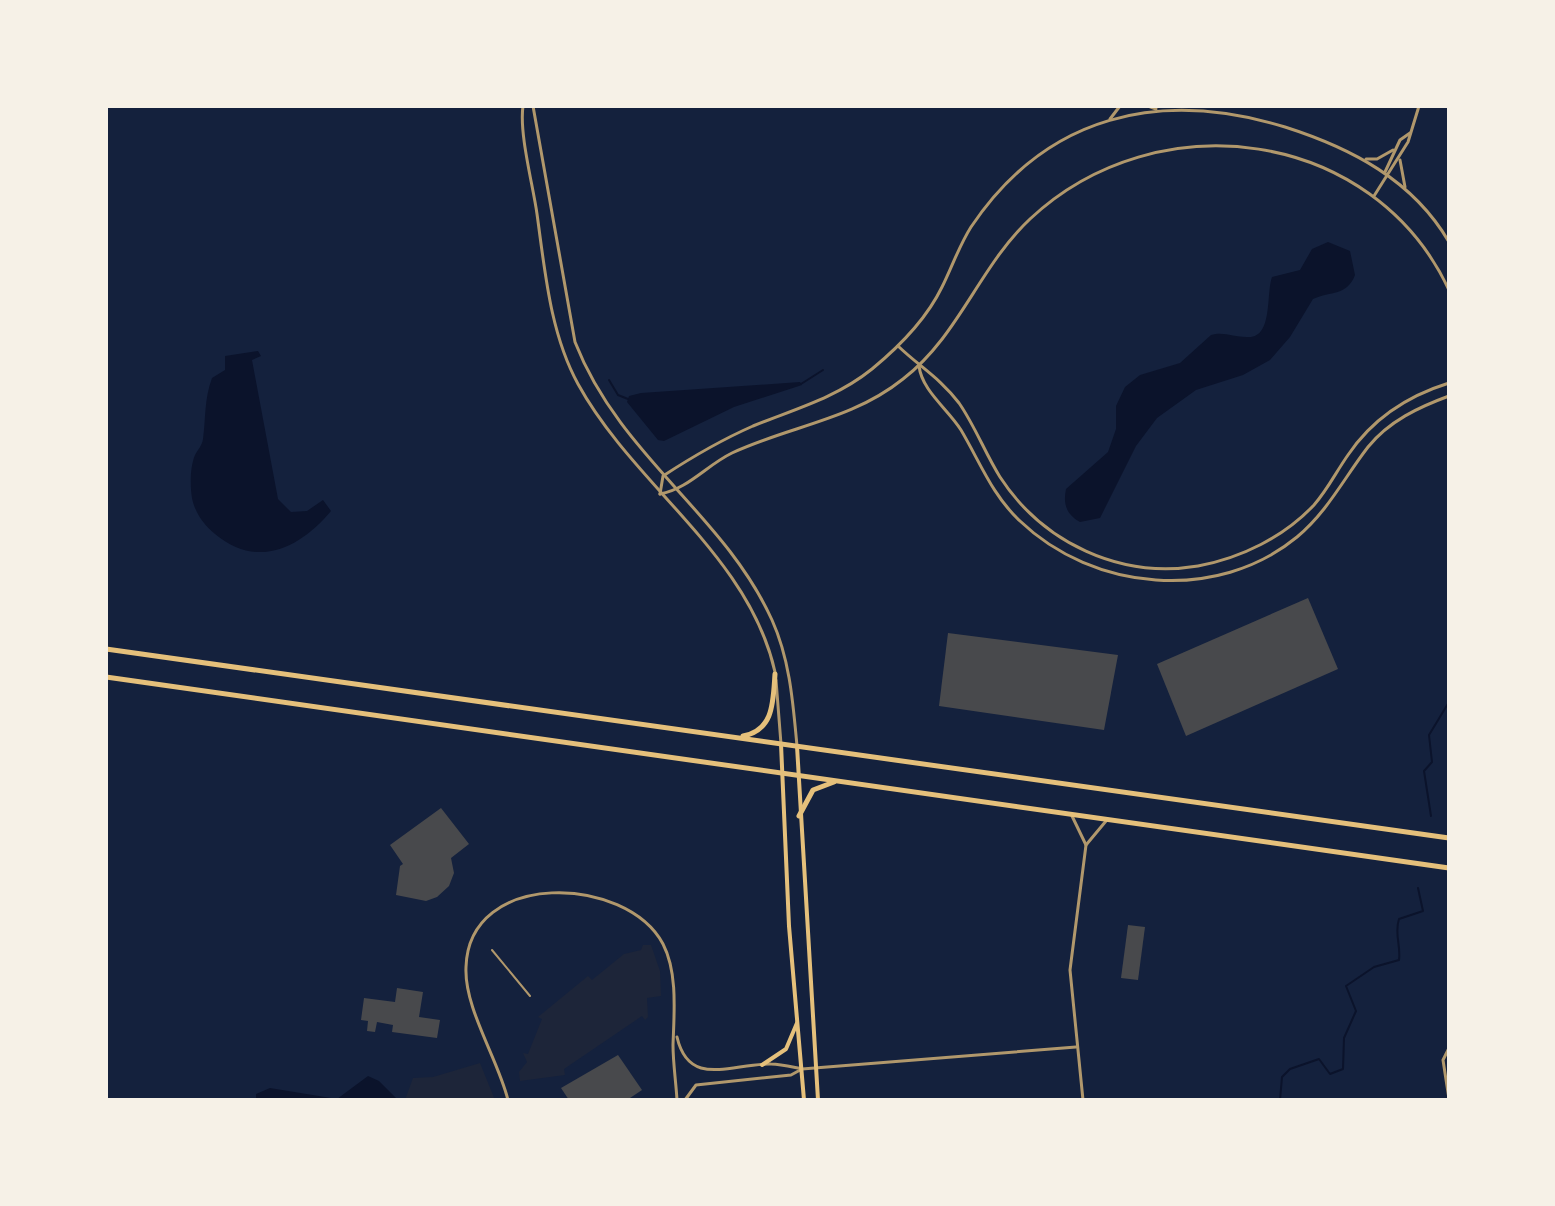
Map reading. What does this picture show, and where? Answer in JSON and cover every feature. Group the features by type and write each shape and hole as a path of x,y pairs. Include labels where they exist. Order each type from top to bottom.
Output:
{"highway":[{"path":"106,649 1449,838"},
{"path":"738,737 762,730 768,721 775,674"},
{"path":"106,677 1449,868"},
{"path":"799,816 813,790 839,781"}],"main road":[{"path":"781,744 780,772 804,1100"},
{"path":"797,746 818,1100"},
{"path":"762,1065 786,1049 798,1021"}],"street":[{"path":"523,106 548,294 567,362 590,404 660,494 730,573 758,623 775,674 781,744"},
{"path":"533,106 575,342 601,398 745,571 773,620 788,669 797,746"},
{"path":"1109,121 1120,106"},
{"path":"1148,106 1160,110"},
{"path":"1374,196 1400,156 1419,106"},
{"path":"660,494 663,476 732,435 843,389 898,346 933,302 963,239 1002,188 1045,151 1109,121 1160,110 1209,110 1251,117 1320,138 1365,159 1406,190 1437,222 1449,242"},
{"path":"1365,159 1387,155 1410,133"},
{"path":"1386,174 1384,168 1395,148"},
{"path":"660,494 678,491 699,472 730,454 828,421 864,405 919,366 946,335 990,265 1017,232 1065,192 1120,164 1180,149 1251,149 1314,162 1345,176 1374,196 1420,241 1449,290"},
{"path":"1400,156 1401,178 1406,190"},
{"path":"898,346 919,366 933,371 958,402 1002,479 1042,524 1057,536 1091,553 1132,567 1158,570 1224,560 1274,537 1312,506 1356,443 1378,420 1417,394 1449,383"},
{"path":"919,366 920,380 961,431 993,490 1029,530 1048,544 1095,566 1131,577 1170,582 1215,576 1271,555 1321,515 1369,445 1390,426 1427,404 1449,396"},
{"path":"1069,813 1086,845"},
{"path":"1083,1100 1070,970 1086,845 1096,830 1110,819"},
{"path":"508,1100 469,991 465,969 470,945 485,919 519,896 545,893 618,904 642,918 662,941 668,958 676,1033 683,1057 701,1069 762,1065 802,1069 1076,1047"},
{"path":"676,1033 673,1043 677,1100"},
{"path":"1449,1048 1443,1060 1449,1099"},
{"path":"685,1100 696,1085 791,1075 802,1069"}],"lane":[{"path":"492,950 530,996"}],"shaded area":[{"path":"1328,242 1350,251 1355,275 1352,282 1338,292 1313,299 1290,337 1270,360 1243,375 1196,390 1157,418 1136,446 1100,518 1080,522 1071,516 1065,504 1066,489 1108,452 1116,429 1116,406 1125,387 1140,375 1180,363 1211,335 1257,335 1265,322 1272,277 1300,270 1312,249"},
{"path":"258,351 261,356 252,360 278,499 291,512 307,511 323,500 331,511 292,544 263,552 247,551 231,545 211,530 195,509 191,482 193,460 202,444 206,401 212,378 225,370 225,356"},
{"path":"800,382 802,385 734,407 664,441 658,440 627,402 629,396 641,393"},
{"path":"643,945 651,945 660,971 661,996 647,998 648,1017 645,1020 642,1016 564,1069 565,1075 520,1081 519,1072 527,1062 523,1053 528,1054 542,1019 538,1017 588,976 592,980 624,954 641,950"},
{"path":"480,1063 495,1100 405,1100 413,1078 433,1077"},
{"path":"368,1076 379,1081 398,1100 256,1100 256,1094 270,1088 337,1099"}],"building":[{"path":"1308,598 1338,669 1186,736 1157,664"},
{"path":"948,633 1118,655 1104,730 939,706"},
{"path":"441,808 469,844 451,858 454,873 449,886 437,897 426,901 396,895 400,866 403,864 390,845"},
{"path":"1128,925 1145,927 1138,980 1121,978"},
{"path":"397,988 423,992 419,1017 440,1020 437,1038 392,1032 393,1025 377,1022 375,1032 367,1031 368,1021 361,1020 364,998 395,1002"},
{"path":"618,1055 642,1090 627,1100 569,1100 561,1088"}],"waterway":[{"path":"801,384 823,370"},
{"path":"609,380 618,395 628,399"},
{"path":"1431,816 1424,771 1432,762 1429,735 1449,702"},
{"path":"1280,1100 1282,1077 1290,1069 1319,1059 1330,1074 1343,1069 1344,1038 1356,1011 1346,986 1374,967 1399,960 1399,919 1423,911 1418,888"}]}
